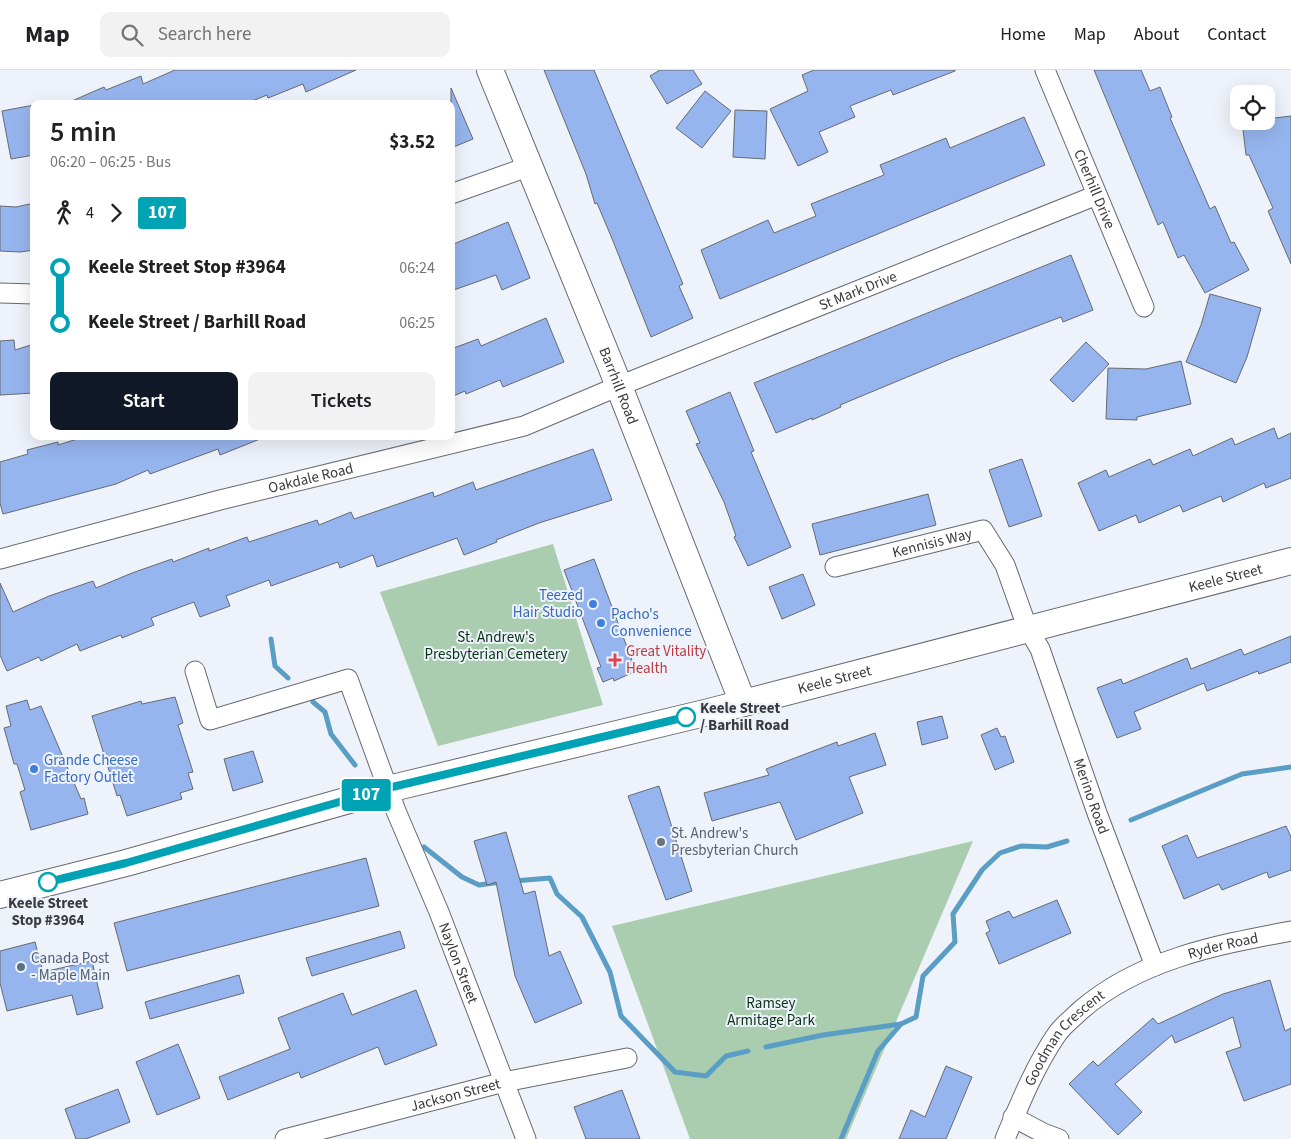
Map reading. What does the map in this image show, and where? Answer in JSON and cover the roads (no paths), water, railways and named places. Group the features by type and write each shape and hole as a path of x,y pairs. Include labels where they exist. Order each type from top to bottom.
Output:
{"main road":[{"name":"Barrhill Road","path":"490,70 619,386 743,703"},
{"name":"Keele Street","path":"0,895 126,863 388,788 743,703 1028,627 1291,560"}],"street":[{"name":"Cherhill Drive","path":"1045,70 1144,307"},
{"path":"455,193 530,166"},
{"name":"St Mark Drive","path":"619,386 1097,195"},
{"path":"0,293 30,294"},
{"name":"Oakdale Road","path":"0,559 191,507 524,426 619,386"},
{"name":"Kennisis Way","path":"835,567 983,530 1005,565 1028,627"},
{"name":"Merino Road","path":"1028,627 1040,649 1097,813 1155,966"},
{"name":"Naylon Street","path":"195,671 210,720 348,679 388,788 439,912 526,1139"},
{"name":"Ryder Road","path":"1155,966 1207,949 1291,931"},
{"name":"Goodman Crescent","path":"1005,1139 1013,1117 1030,1082 1058,1033 1095,999 1122,981 1155,966"},
{"name":"Jackson Street","path":"285,1139 504,1082 627,1058"},
{"path":"1013,1117 1043,1134 1060,1139"}],"waterway":[{"path":"271,639 275,666 288,678"},
{"path":"313,702 325,712 331,734 355,765"},
{"path":"1131,820 1242,774 1291,767"},
{"path":"766,1047 823,1035 901,1024 916,1017 923,976 955,942 953,914 982,870 1000,853 1021,846 1047,847 1067,841"},
{"path":"424,847 462,877 479,885 501,882"},
{"path":"514,881 550,878 557,894 582,917 610,972 621,1016 675,1072 706,1076 726,1056 748,1051"},
{"path":"841,1139 878,1051 901,1024"}],"place":[{"name":"Teezed Hair Studio","path":"593,604"},
{"name":"Pacho's Convenience","path":"601,623"},
{"name":"Great Vitality Health","path":"615,660"},
{"name":"Keele Street / Barhill Road","path":"686,717"},
{"name":"Grande Cheese Factory Outlet","path":"34,769"},
{"name":"St. Andrew's Presbyterian Church","path":"661,842"},
{"name":"Keele Street Stop #3964","path":"48,882"},
{"name":"Canada Post - Maple Main","path":"21,967"}],"park label":[{"name":"St. Andrew's Presbyterian Cemetery","path":"496,646"},
{"name":"Ramsey Armitage Park","path":"771,1012"}]}
